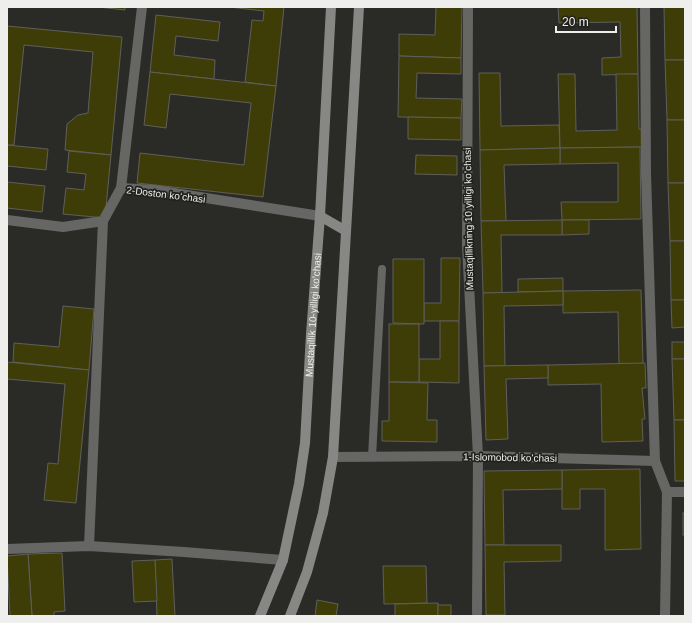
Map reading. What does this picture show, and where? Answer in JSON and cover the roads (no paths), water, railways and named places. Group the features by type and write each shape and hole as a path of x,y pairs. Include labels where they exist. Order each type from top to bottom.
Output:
{"main road":[{"name":"Mustaqillik 10-yilligi ko'chasi","path":"260,616 283,560 299,484 304,443 320,216 331,7"},
{"path":"290,616 307,572 321,521 333,457 359,7"},
{"path":"320,216 346,231"}],"street":[{"path":"121,188 142,7"},
{"name":"Mustaqillikning 10 yilligi koʻchasi","path":"468,7 467,246 478,456 477,613"},
{"path":"645,7 646,173 655,461 668,492 665,616"},
{"name":"2-Doston koʻchasi","path":"103,221 121,188 156,190 320,216"},
{"path":"7,220 63,227 103,221 89,546"},
{"name":"1-Islomobod koʻchasi","path":"333,457 478,456 655,461"},
{"path":"668,492 685,492"},
{"path":"7,549 89,546 283,560"}],"lane":[{"path":"372,457 382,269"}]}
